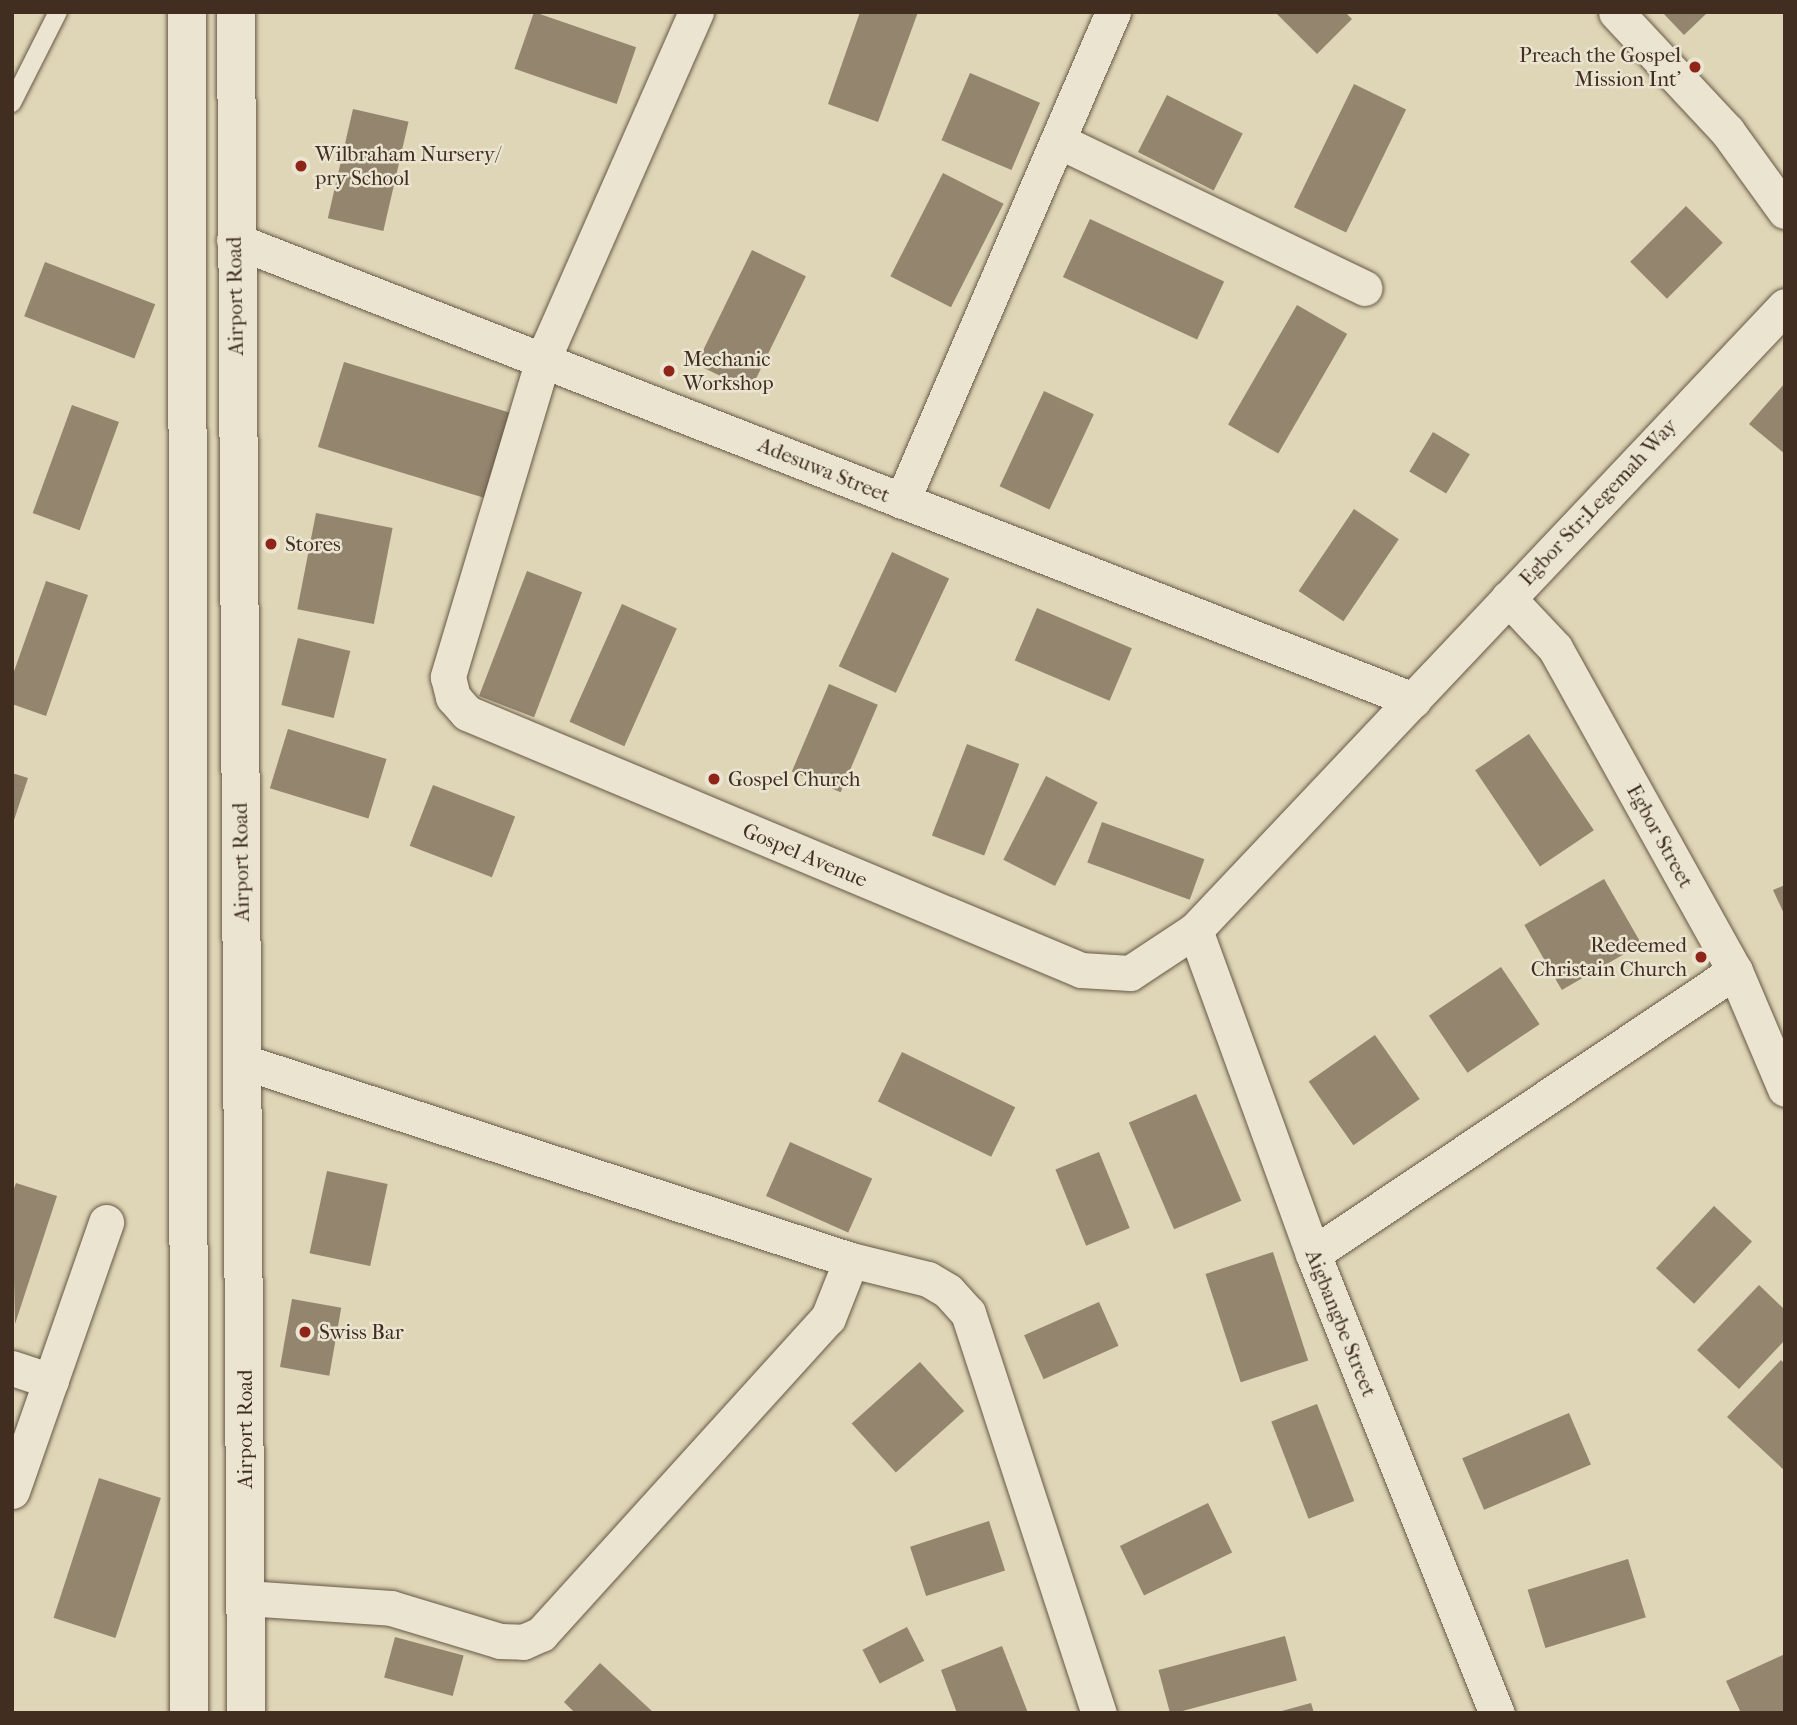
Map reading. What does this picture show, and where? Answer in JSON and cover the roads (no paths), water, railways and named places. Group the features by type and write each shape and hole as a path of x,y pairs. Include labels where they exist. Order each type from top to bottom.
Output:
{"main road":[{"path":"187,12 189,1713"},
{"name":"Airport Road","path":"236,12 234,240 244,1062 246,1713"}],"street":[{"name":"Gospel Avenue","path":"696,12 544,356 448,677 453,698 467,713 1081,970 1130,973 1195,930 1413,700"},
{"path":"902,501 1113,12"},
{"path":"1615,12 1727,131 1785,211"},
{"path":"1059,141 1364,288"},
{"name":"Adesuwa Street","path":"234,240 544,356 902,501 1413,700"},
{"name":"Egbor Str;Legemah Way","path":"1413,700 1785,306"},
{"name":"Egbor Street","path":"1508,598 1555,649 1735,971 1785,1089"},
{"name":"Aigbangbe Street","path":"1195,930 1313,1254 1497,1713"},
{"path":"1313,1254 1735,971"},
{"path":"244,1062 851,1260 928,1279 968,1313 1099,1713"},
{"path":"12,1491 106,1222"},
{"path":"246,1598 391,1608 500,1641 523,1642 541,1634 828,1318 851,1260"},
{"path":"12,1368 51,1381"}],"lane":[{"path":"12,103 58,12"}],"place":[{"name":"Preach the Gospel Mission Int'","path":"1695,67"},
{"name":"Wilbraham Nursery/ pry School","path":"301,166"},
{"name":"Mechanic Workshop","path":"669,371"},
{"name":"Stores","path":"271,544"},
{"name":"Gospel Church","path":"714,779"},
{"name":"Redeemed Christain Church","path":"1701,957"},
{"name":"Swiss Bar","path":"305,1332"}]}
